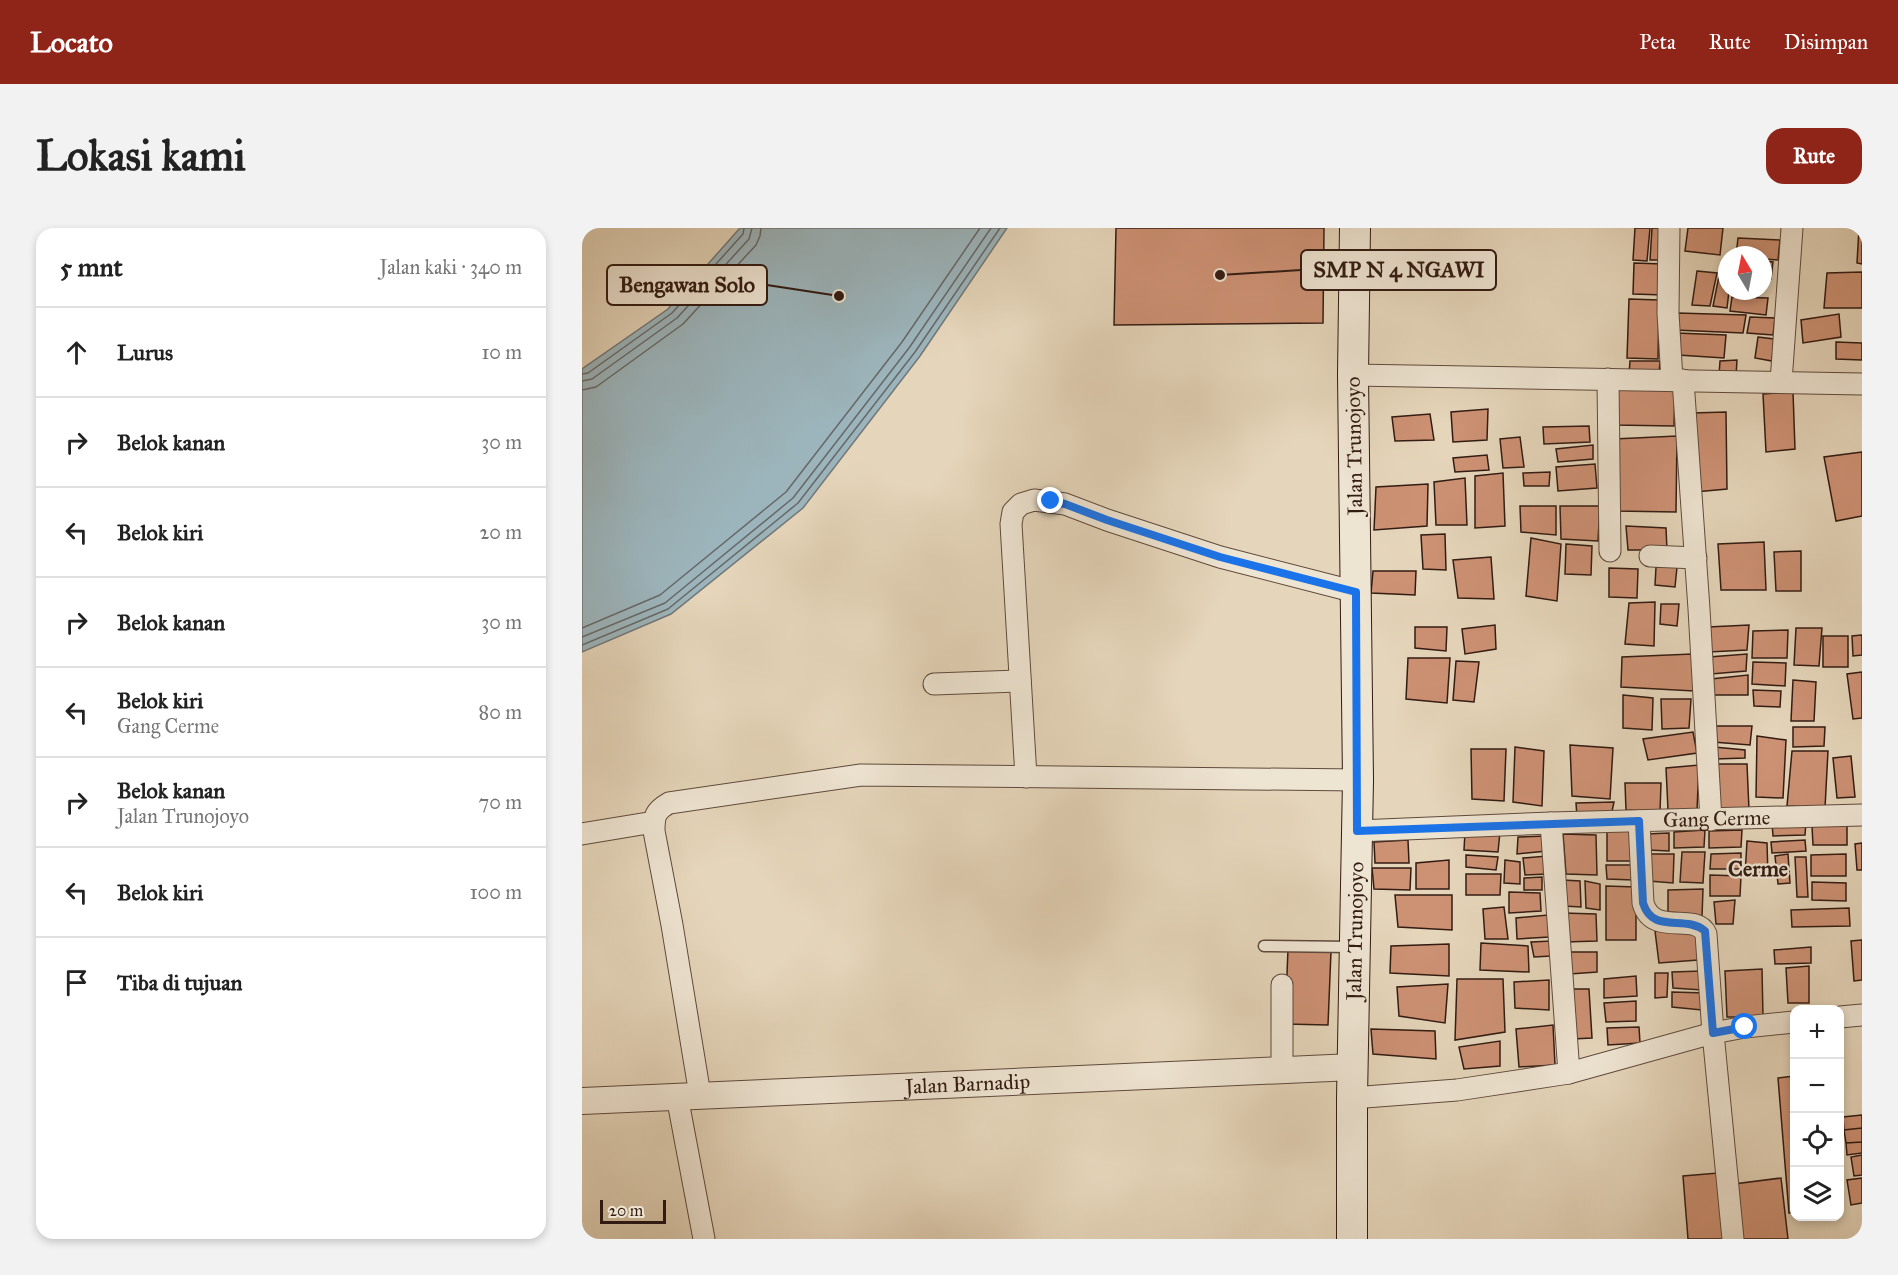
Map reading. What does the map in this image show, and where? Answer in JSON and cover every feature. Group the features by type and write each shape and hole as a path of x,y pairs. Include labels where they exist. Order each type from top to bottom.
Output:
{"main road":[{"name":"Jalan Trunojoyo","path":"1352,1239 1352,1098 1358,780 1353,375 1355,228"}],"street":[{"path":"1669,228 1668,314 1696,558 1711,820"},
{"path":"1781,382 1792,228"},
{"path":"1353,375 1862,384"},
{"path":"1608,379 1610,551"},
{"path":"1026,777 1011,524 1013,512 1021,504 1035,500 1065,504 1220,557 1356,592"},
{"path":"1650,556 1696,558"},
{"path":"934,684 1020,681"},
{"path":"704,1239 672,925 654,831 654,817 660,808 669,803 861,775 1358,780"},
{"name":"Gang Cerme","path":"1357,831 1862,815"},
{"path":"1639,821 1643,903 1646,912 1660,921 1698,926 1705,931 1733,1239"},
{"path":"582,834 654,822"},
{"path":"1551,824 1569,1073"},
{"path":"1282,985 1282,1070"},
{"path":"1844,1017 1862,1015"},
{"path":"1352,1098 1457,1090 1569,1073 1713,1033 1790,1022"},
{"name":"Jalan Barnadip","path":"582,1101 1353,1067"}],"lane":[{"path":"1264,946 1355,947"}],"water":[{"path":"740,228 1007,228 920,356 803,508 671,614 582,652 582,369 668,309"}],"building":[{"path":"1116,228 1324,228 1323,323 1114,325"},
{"path":"1635,228 1650,228 1647,261 1633,260"},
{"path":"1652,228 1666,228 1666,260 1650,260"},
{"path":"1688,228 1723,228 1718,255 1685,251"},
{"path":"1859,228 1862,228 1862,264 1857,263"},
{"path":"1738,238 1780,240 1778,260 1772,260 1772,246 1737,246"},
{"path":"1634,263 1663,264 1664,295 1633,294"},
{"path":"1697,271 1717,273 1710,306 1692,305"},
{"path":"1862,272 1862,308 1824,308 1827,273"},
{"path":"1718,281 1718,300 1728,300 1727,308 1713,306"},
{"path":"1629,299 1659,300 1658,359 1627,358"},
{"path":"1732,300 1768,300 1766,315 1730,311"},
{"path":"1677,313 1746,315 1743,333 1675,330"},
{"path":"1839,314 1841,337 1803,343 1801,320"},
{"path":"1750,317 1775,318 1773,335 1747,333"},
{"path":"1676,333 1726,335 1724,358 1678,355"},
{"path":"1758,337 1774,339 1772,361 1755,358"},
{"path":"1836,342 1862,343 1862,360 1836,359"},
{"path":"1737,360 1736,376 1719,375 1720,361"},
{"path":"1630,361 1660,361 1659,374 1629,374"},
{"path":"1614,388 1675,388 1674,426 1614,425"},
{"path":"1793,392 1795,449 1766,452 1763,394"},
{"path":"1488,409 1487,440 1453,442 1451,412"},
{"path":"1726,412 1727,489 1695,492 1692,413"},
{"path":"1430,414 1434,440 1395,441 1392,417"},
{"path":"1589,426 1590,442 1544,444 1543,427"},
{"path":"1677,436 1676,512 1615,511 1614,439"},
{"path":"1520,437 1524,467 1503,468 1500,439"},
{"path":"1593,445 1593,459 1558,462 1556,449"},
{"path":"1862,452 1862,516 1836,521 1824,457"},
{"path":"1487,455 1489,470 1455,472 1453,458"},
{"path":"1595,464 1597,488 1558,491 1556,467"},
{"path":"1550,472 1549,486 1524,486 1523,473"},
{"path":"1503,473 1505,526 1475,528 1475,476"},
{"path":"1465,478 1467,525 1436,525 1434,482"},
{"path":"1428,484 1427,526 1374,530 1376,487"},
{"path":"1520,506 1556,506 1556,535 1521,532"},
{"path":"1560,506 1600,506 1598,541 1561,539"},
{"path":"1626,526 1666,528 1667,550 1628,550"},
{"path":"1445,534 1446,570 1423,569 1421,535"},
{"path":"1531,538 1561,544 1557,601 1526,596"},
{"path":"1764,542 1766,590 1721,590 1718,544"},
{"path":"1566,544 1592,546 1591,575 1565,574"},
{"path":"1801,551 1801,591 1776,591 1774,552"},
{"path":"1491,557 1494,599 1458,598 1453,560"},
{"path":"1656,567 1677,567 1675,587 1655,585"},
{"path":"1609,568 1638,569 1637,598 1609,597"},
{"path":"1373,571 1416,571 1415,595 1371,593"},
{"path":"1655,602 1654,646 1625,644 1629,603"},
{"path":"1661,604 1679,604 1677,626 1660,624"},
{"path":"1495,625 1496,649 1465,654 1462,629"},
{"path":"1749,625 1747,650 1709,652 1708,627"},
{"path":"1415,627 1447,627 1446,651 1415,648"},
{"path":"1796,628 1822,628 1819,666 1794,665"},
{"path":"1788,630 1787,658 1752,658 1753,631"},
{"path":"1862,635 1862,655 1853,656 1852,636"},
{"path":"1823,636 1848,636 1848,667 1823,667"},
{"path":"1692,654 1694,691 1621,687 1622,657"},
{"path":"1747,654 1746,671 1711,674 1709,657"},
{"path":"1408,658 1450,658 1447,703 1406,699"},
{"path":"1456,661 1479,662 1474,702 1453,700"},
{"path":"1753,662 1786,663 1785,686 1752,684"},
{"path":"1862,672 1862,718 1853,719 1847,674"},
{"path":"1748,675 1748,695 1710,695 1711,679"},
{"path":"1793,680 1816,682 1814,721 1791,721"},
{"path":"1753,690 1781,691 1780,707 1754,706"},
{"path":"1623,695 1653,698 1652,730 1623,728"},
{"path":"1661,699 1691,699 1689,728 1662,729"},
{"path":"1713,726 1752,726 1750,745 1713,742"},
{"path":"1793,727 1825,727 1824,746 1793,747"},
{"path":"1693,732 1697,753 1648,760 1643,739"},
{"path":"1757,736 1786,740 1783,798 1756,797"},
{"path":"1570,745 1613,748 1610,799 1572,796"},
{"path":"1515,747 1544,751 1542,806 1513,802"},
{"path":"1714,747 1745,750 1745,758 1715,759"},
{"path":"1471,749 1506,749 1504,801 1472,799"},
{"path":"1792,751 1828,751 1825,808 1787,806"},
{"path":"1851,756 1855,797 1837,798 1833,758"},
{"path":"1716,764 1747,764 1749,810 1720,811"},
{"path":"1699,765 1697,810 1668,810 1666,768"},
{"path":"1625,783 1661,783 1660,812 1626,810"},
{"path":"1614,802 1611,816 1577,817 1576,803"},
{"path":"1806,822 1805,835 1773,836 1772,823"},
{"path":"1847,824 1847,845 1813,845 1812,826"},
{"path":"1633,828 1632,861 1607,861 1607,829"},
{"path":"1705,830 1704,847 1674,848 1674,832"},
{"path":"1742,830 1741,847 1709,848 1709,831"},
{"path":"1465,832 1500,832 1498,852 1464,850"},
{"path":"1669,833 1669,851 1648,850 1646,834"},
{"path":"1563,834 1596,835 1597,875 1566,874"},
{"path":"1547,836 1547,851 1517,854 1518,837"},
{"path":"1408,840 1409,863 1375,863 1374,842"},
{"path":"1805,840 1806,851 1772,853 1771,842"},
{"path":"1747,841 1767,843 1768,876 1745,876"},
{"path":"1862,843 1862,870 1857,870 1855,844"},
{"path":"1682,852 1705,852 1703,883 1680,882"},
{"path":"1741,853 1741,869 1710,869 1711,854"},
{"path":"1647,854 1674,854 1673,883 1649,881"},
{"path":"1788,854 1790,883 1778,884 1775,856"},
{"path":"1846,854 1846,876 1811,876 1811,855"},
{"path":"1466,855 1498,857 1496,870 1466,867"},
{"path":"1547,856 1548,874 1525,875 1523,858"},
{"path":"1795,857 1806,857 1808,897 1797,897"},
{"path":"1449,860 1449,889 1416,889 1416,863"},
{"path":"1505,860 1520,862 1520,884 1504,883"},
{"path":"1606,865 1634,865 1633,880 1607,879"},
{"path":"1372,868 1411,868 1410,890 1374,889"},
{"path":"1466,874 1501,874 1500,895 1466,895"},
{"path":"1710,875 1741,876 1740,896 1710,896"},
{"path":"1542,877 1542,890 1524,890 1524,878"},
{"path":"1563,880 1580,881 1581,907 1564,906"},
{"path":"1585,881 1600,884 1600,910 1586,908"},
{"path":"1812,882 1846,883 1846,901 1812,900"},
{"path":"1606,886 1636,887 1636,940 1606,940"},
{"path":"1703,889 1702,917 1668,915 1668,890"},
{"path":"1509,892 1540,893 1541,911 1509,913"},
{"path":"1395,895 1452,895 1452,930 1398,927"},
{"path":"1735,900 1733,924 1716,924 1714,902"},
{"path":"1504,907 1508,939 1485,939 1483,909"},
{"path":"1849,908 1850,926 1792,927 1791,910"},
{"path":"1563,913 1596,914 1597,941 1565,942"},
{"path":"1548,915 1549,937 1517,939 1516,918"},
{"path":"1655,931 1699,932 1698,960 1659,963"},
{"path":"1862,940 1862,980 1854,981 1851,941"},
{"path":"1552,941 1551,956 1534,957 1531,942"},
{"path":"1481,943 1528,946 1529,972 1480,970"},
{"path":"1449,944 1449,976 1390,973 1391,946"},
{"path":"1811,947 1811,963 1775,964 1774,950"},
{"path":"1288,949 1331,951 1328,1025 1285,1024"},
{"path":"1568,952 1597,952 1597,972 1570,974"},
{"path":"1809,966 1809,1003 1788,1003 1786,968"},
{"path":"1762,969 1763,1017 1727,1017 1725,971"},
{"path":"1702,971 1702,990 1673,988 1672,972"},
{"path":"1655,973 1668,973 1667,997 1655,998"},
{"path":"1636,976 1637,996 1604,998 1604,979"},
{"path":"1457,979 1503,979 1505,1032 1455,1040"},
{"path":"1549,980 1549,1010 1515,1008 1514,982"},
{"path":"1448,984 1445,1023 1399,1016 1397,987"},
{"path":"1568,989 1589,989 1592,1038 1572,1039"},
{"path":"1672,992 1705,993 1702,1010 1672,1007"},
{"path":"1636,1001 1636,1021 1606,1022 1604,1003"},
{"path":"1553,1025 1555,1065 1519,1067 1516,1029"},
{"path":"1639,1027 1640,1043 1608,1045 1607,1028"},
{"path":"1371,1029 1435,1031 1436,1059 1373,1054"},
{"path":"1500,1041 1500,1066 1464,1069 1459,1047"},
{"path":"1790,1076 1789,1213 1778,1078"},
{"path":"1862,1115 1862,1128 1844,1130 1844,1117"},
{"path":"1862,1128 1862,1142 1846,1143 1844,1130"},
{"path":"1862,1142 1862,1153 1847,1155 1846,1143"},
{"path":"1862,1155 1862,1175 1854,1176 1851,1157"},
{"path":"1718,1173 1723,1239 1688,1239 1683,1176"},
{"path":"1781,1178 1788,1239 1741,1239 1734,1184"},
{"path":"1862,1178 1862,1203 1851,1205 1847,1180"}],"place":[{"name":"SMP N 4 NGAWI","path":"1220,275"},
{"name":"Bengawan Solo","path":"839,296"}],"district":[{"name":"Cerme","path":"1758,868"}],"route":[{"path":"1051,501 1220,557 1356,592 1357,831 1639,821 1643,903 1646,912 1660,921 1698,926 1705,931 1713,1033 1745,1027"}]}
